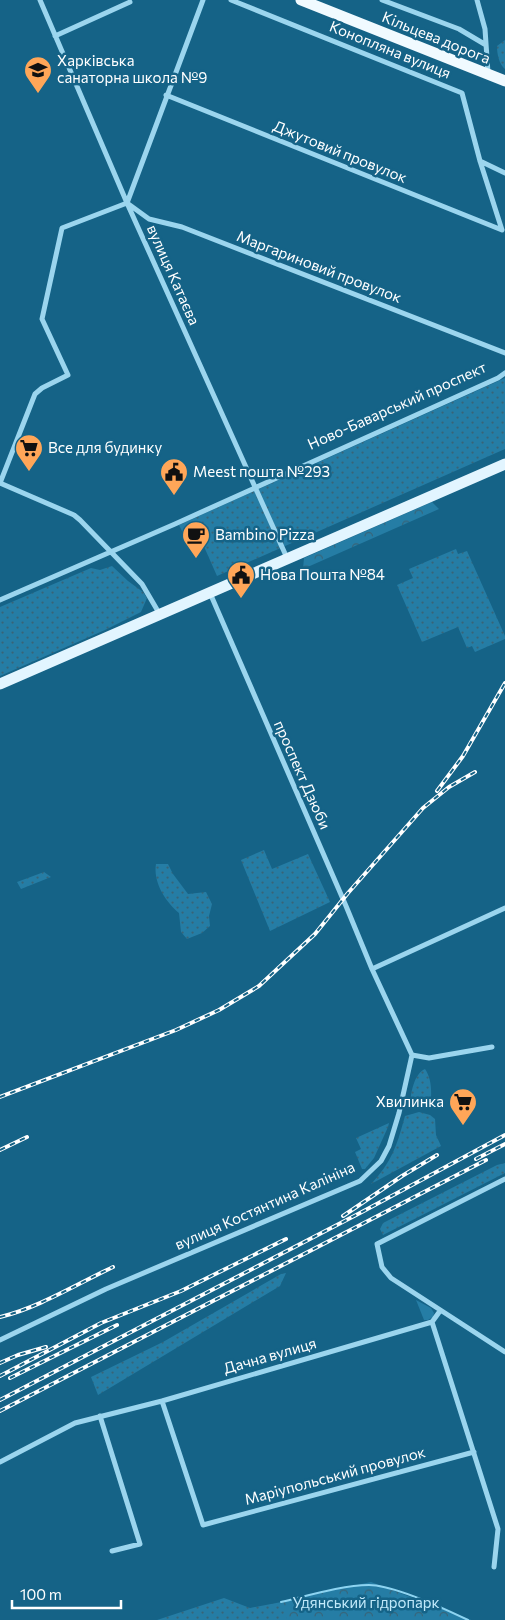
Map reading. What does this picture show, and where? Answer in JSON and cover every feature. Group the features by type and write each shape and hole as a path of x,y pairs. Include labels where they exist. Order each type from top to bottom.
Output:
{"highway":[{"name":"Кільцева дорога","path":"301,0 505,81"}],"main road":[{"path":"0,684 159,613 505,464"}],"street":[{"name":"вулиця Катаєва","path":"40,0 127,203 287,558"},
{"path":"159,613 142,584 112,551 74,515 0,483 35,394 42,388 68,376 42,319 62,228 127,203 203,0"},
{"name":"Конопляна вулиця","path":"231,0 462,93 480,161 504,231"},
{"path":"382,0 459,29 486,45"},
{"path":"477,0 486,29 488,75"},
{"path":"55,36 130,2"},
{"name":"Джутовий провулок","path":"166,95 504,231"},
{"path":"480,161 505,173"},
{"name":"Маргариновий провулок","path":"127,203 149,219 182,227 505,353"},
{"name":"Ново-Баварський проспект","path":"0,600 498,378 505,373"},
{"name":"проспект Дзюби","path":"210,591 372,969"},
{"path":"492,1047 429,1058 412,1054 372,969 505,908"},
{"name":"вулиця Костянтина Калініна","path":"0,1340 106,1289 360,1181 381,1162 389,1146 412,1054"},
{"path":"505,1179 377,1244 382,1267 391,1278 505,1352"},
{"path":"440,1311 432,1322 498,1528 494,1568"},
{"name":"Дачна вулиця","path":"0,1462 75,1423 162,1401 432,1322"},
{"name":"Маріупольський провулок","path":"162,1401 202,1524 474,1452"},
{"path":"100,1416 140,1544 112,1551"},
{"path":"498,1528 505,1528"}],"green space":[{"path":"505,40 505,69 499,59 497,46"},
{"path":"505,378 505,449 217,576 202,542 187,541 179,525"},
{"path":"432,502 439,509 303,569 304,558"},
{"path":"456,549 458,554 467,551 505,636 505,639 475,652 472,646 467,648 458,627 422,642 397,585 413,578 409,569"},
{"path":"112,566 143,592 147,598 141,612 105,630 0,676 0,607 91,568 100,570"},
{"path":"264,850 272,869 308,854 330,902 270,931 241,860"},
{"path":"156,864 168,864 188,894 206,892 212,904 209,916 210,926 202,933 187,939 181,932 179,913 169,903 158,884"},
{"path":"44,872 51,877 21,889 17,882"},
{"path":"425,1069 431,1087 430,1105 417,1108 410,1104 411,1094 418,1075"},
{"path":"419,1112 430,1115 435,1119 436,1135 441,1146 371,1184 393,1153 405,1116"},
{"path":"389,1123 374,1158 365,1169 362,1169 355,1152 361,1149 356,1138"},
{"path":"505,1163 505,1173 383,1235 380,1229 383,1223 497,1165"},
{"path":"286,1273 280,1286 98,1395 91,1377 163,1342 281,1274"},
{"path":"416,1300 431,1308 434,1313 433,1317 424,1320"},
{"name":"Удянський гідропарк","path":"371,1582 471,1620 287,1620 281,1601"},
{"name":"Удянський гідропарк","path":"371,1585 471,1620 157,1620 224,1598 250,1608"}],"waterway":[{"path":"281,1602 336,1589 369,1585 405,1593 468,1620"}],"railway":[{"path":"437,791 463,756 505,683"},
{"path":"0,1097 176,1030 219,1010 259,986 315,934 348,893 423,808 449,787 475,772"},
{"path":"0,1400 360,1213 505,1135"},
{"path":"0,1150 27,1137"},
{"path":"476,1159 505,1144"},
{"path":"343,1216 437,1155"},
{"path":"0,1411 486,1160"},
{"path":"0,1376 101,1323 181,1291 286,1239"},
{"path":"0,1317 43,1302 113,1267"},
{"path":"10,1378 117,1325"},
{"path":"0,1363 18,1355 46,1347"}],"place":[{"name":"Харківська санаторна школа №9","path":"38,94"},
{"name":"Все для будинку","path":"29,472"},
{"name":"Meest пошта №293","path":"174,496"},
{"name":"Bambino Pizza","path":"196,559"},
{"name":"Нова Пошта №84","path":"241,599"},
{"name":"Хвилинка","path":"463,1126"}]}
